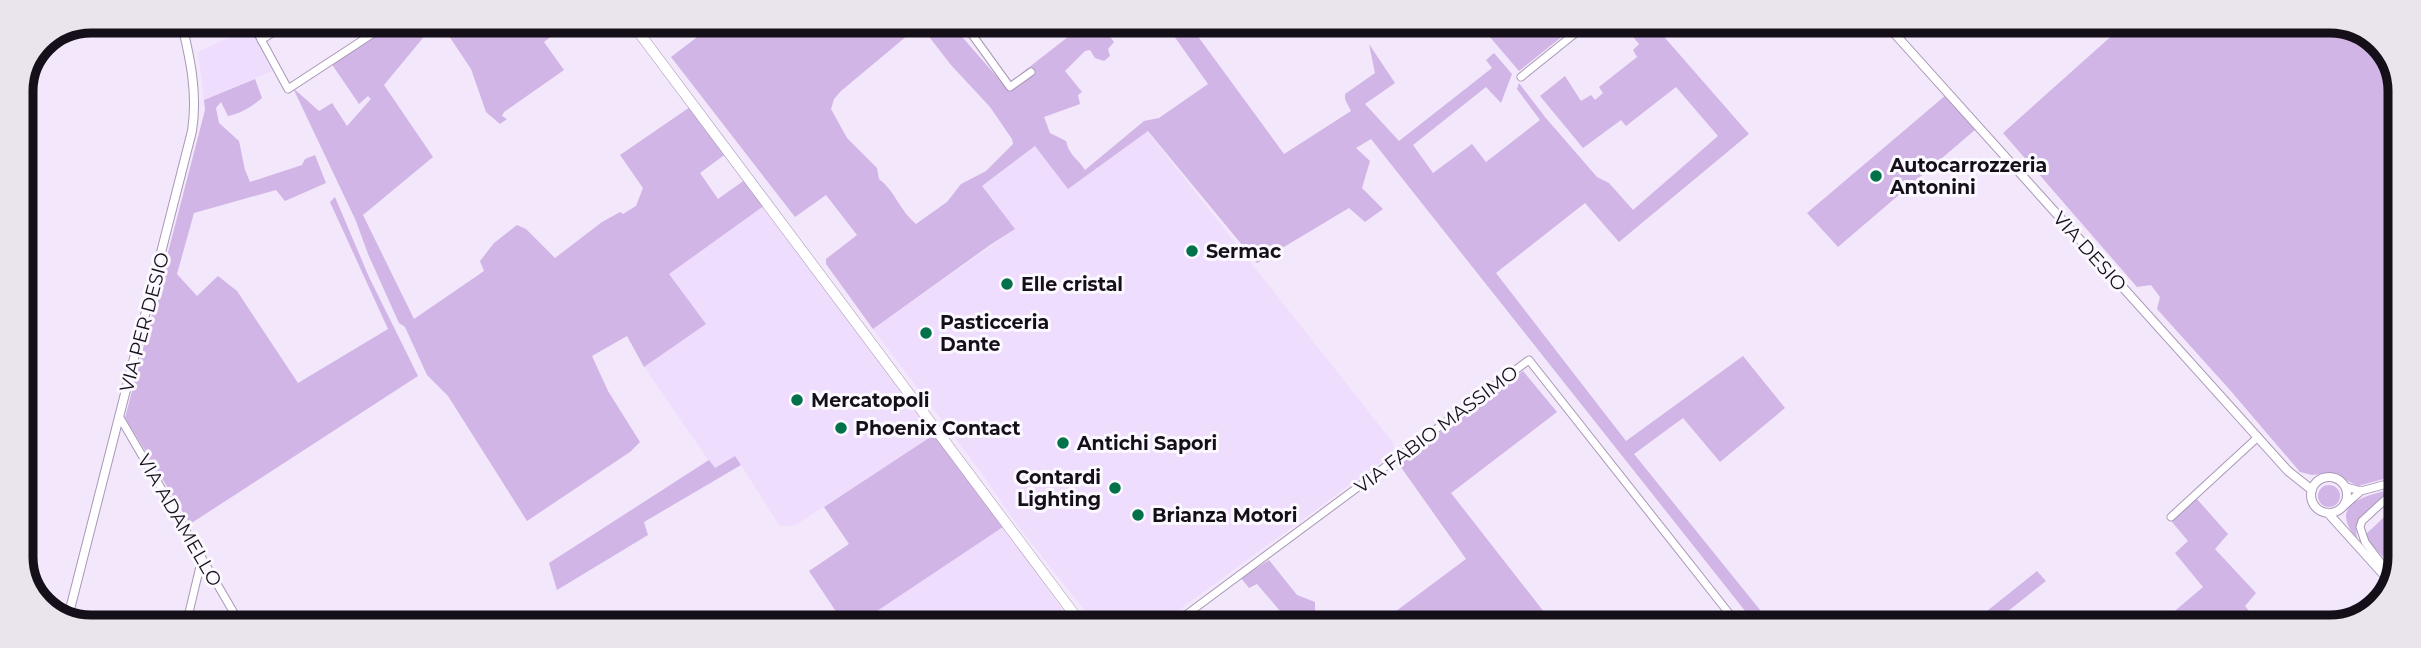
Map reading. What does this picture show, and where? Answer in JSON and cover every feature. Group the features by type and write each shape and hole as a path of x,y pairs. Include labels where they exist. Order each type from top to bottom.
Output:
{"main road":[{"path":"640,33 1075,615"}],"street":[{"name":"VIA PER DESIO","path":"70,610 194,121 192,73 184,33"},
{"path":"257,33 288,89 374,33"},
{"path":"261,40 272,33"},
{"path":"971,33 1010,87 1031,72"},
{"path":"1521,77 1576,33"},
{"name":"VIA DESIO","path":"1894,33 2288,471 2312,490"},
{"name":"VIA FABIO MASSIMO","path":"1186,615 1529,360 1730,615"},
{"name":"VIA ADAMELLO","path":"119,415 235,615"},
{"path":"2171,517 2259,438"},
{"path":"2296,477 2318,481 2330,477 2346,487 2361,491"},
{"path":"2318,481 2312,490 2313,503 2321,512 2328,513 2342,508 2361,491 2388,484"},
{"path":"2346,487 2347,500 2342,508 2346,533"},
{"path":"2386,572 2365,542 2360,527 2362,521 2388,497"},
{"path":"2328,513 2385,574"},
{"path":"188,615 202,557"}],"shaded area":[{"path":"238,33 253,33 272,71 204,100 198,52"},
{"path":"376,33 427,33 384,85 433,157 363,215 414,319 484,271 480,261 494,243 517,225 526,229 555,258 602,222 636,206 643,188 620,155 690,107 727,153 700,173 718,199 746,179 765,205 669,274 706,324 644,367 627,336 592,356 608,391 640,442 630,452 527,521 448,396 427,375 405,327 399,323 356,221 293,88 319,111 332,103 347,126 371,99 368,96 359,104 331,63"},
{"path":"447,33 556,33 544,42 564,70 504,112 502,116 507,119 500,124 486,112 471,69"},
{"path":"703,33 910,33 841,91 834,99 831,109 847,138 877,168 879,179 916,224 947,202 961,184 986,171 1013,144 990,107 951,65 926,33 959,33 1005,86 1073,33 1109,33 1114,42 1108,49 1110,56 1104,61 1095,58 1090,50 1085,51 1065,71 1082,92 1078,95 1080,104 1044,117 1050,133 1066,141 1071,153 1085,170 1144,121 1159,118 1208,84 1174,36 1178,33 1195,33 1284,154 1351,111 1345,94 1375,73 1369,44 1395,83 1365,104 1399,141 1492,68 1486,60 1494,53 1512,74 1501,103 1486,87 1413,145 1433,173 1472,144 1486,162 1540,120 1517,89 1519,83 1597,177 1609,183 1633,210 1718,136 1676,87 1626,126 1621,120 1583,148 1540,96 1565,76 1581,101 1591,95 1595,100 1603,93 1599,87 1637,57 1633,50 1639,44 1630,33 1661,33 1749,134 1619,242 1585,203 1496,273 1626,441 1743,356 1785,408 1720,462 1683,418 1634,454 1764,615 1748,615 1371,139 1356,148 1370,161 1362,188 1383,209 1365,222 1349,208 1257,263 1148,131 1068,189 1035,146 982,186 1015,229 873,329 826,264 826,259 857,235 826,195 795,217 671,57"},
{"path":"1486,33 1566,33 1519,71"},
{"path":"2115,33 2330,33 2345,35 2362,43 2378,59 2388,88 2388,478 2358,486 2332,473 2312,475 2300,472 2157,309 2160,297 2151,285 2137,287 2003,133"},
{"path":"255,79 262,98 254,104 228,116 221,102 216,108 219,123 239,141 250,182 302,165 305,159 315,155 326,183 285,201 276,190 194,213 177,274 197,296 218,276 237,291 298,383 388,329 330,202 335,197 369,277 418,376 190,524 125,418 205,110 204,100"},
{"path":"1946,95 1976,129 1838,247 1807,213"},
{"path":"1147,131 1394,444 1393,453 1172,615 1088,615 1018,526 873,329 1015,229 982,186 1036,145 1068,189"},
{"path":"765,205 935,434 794,526 780,526 735,456 714,468 644,367 706,324 668,274"},
{"path":"1523,371 1557,412 1451,493 1546,615 1391,615 1466,559 1398,463"},
{"path":"935,434 1003,527 871,615 838,615 809,571 849,544 824,507"},
{"path":"735,456 741,465 644,522 648,535 557,590 549,563 709,460 715,468"},
{"path":"2325,485 2333,485 2340,492 2340,500 2333,507 2325,507 2318,500 2318,492"},
{"path":"2388,490 2388,494 2358,521 2357,539 2346,517 2348,509 2361,498"},
{"path":"2196,498 2228,534 2215,549 2256,593 2245,606 2252,615 2170,615 2203,587 2175,553 2188,541 2172,522"},
{"path":"2388,513 2387,561 2364,536"},
{"path":"1003,527 1066,615 871,615"},
{"path":"1269,560 1297,595 1315,602 1315,615 1284,615 1257,584 1249,588 1241,578"},
{"path":"2037,571 2046,581 2003,615 1982,615"}],"place":[{"name":"Autocarrozzeria Antonini","path":"1876,176"},
{"name":"Sermac","path":"1192,251"},
{"name":"Elle cristal","path":"1007,284"},
{"name":"Pasticceria Dante","path":"926,333"},
{"name":"Mercatopoli","path":"797,400"},
{"name":"Phoenix Contact","path":"841,428"},
{"name":"Antichi Sapori","path":"1063,443"},
{"name":"Contardi Lighting","path":"1115,488"},
{"name":"Brianza Motori","path":"1138,515"}]}
